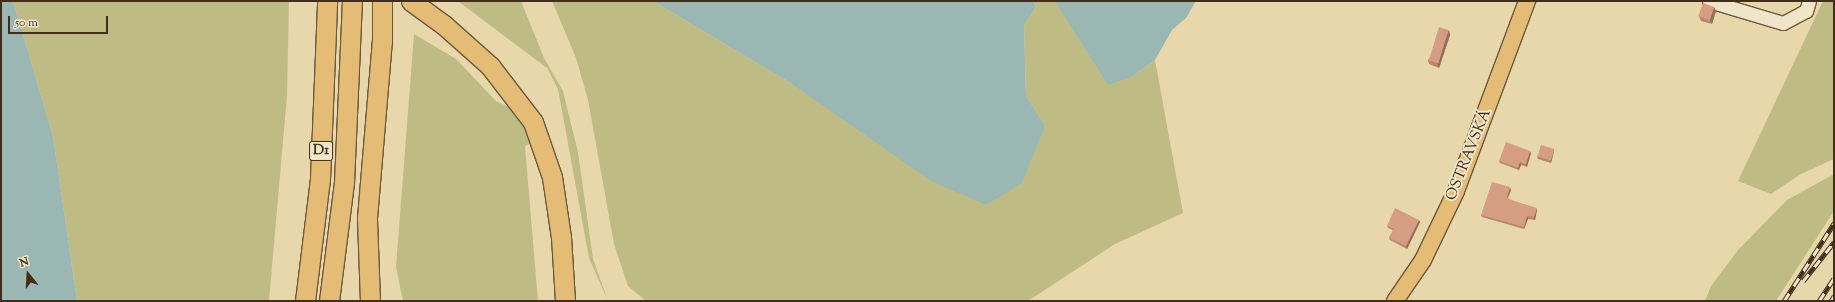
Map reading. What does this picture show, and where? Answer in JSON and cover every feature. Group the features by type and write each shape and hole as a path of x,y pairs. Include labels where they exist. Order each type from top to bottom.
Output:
{"highway":[{"name":"D1","path":"305,301 320,179 327,1"},
{"path":"370,301 367,218 382,41 382,1"},
{"path":"411,1 444,25 490,66 533,122 552,177 561,237 565,301"},
{"name":"D1","path":"329,301 344,184 352,8"}],"main road":[{"name":"OSTRAVSKÁ","path":"1395,301 1423,260 1456,190 1527,1"}],"street":[{"path":"1709,1 1782,23 1806,10 1809,1"}],"shaded area":[{"path":"13,1 289,1 287,96 269,301 77,301 53,136"},
{"path":"458,1 521,1 544,58 563,91 578,152 593,259 608,301 589,258 558,89 547,68"},
{"path":"552,1 653,1 792,84 1045,127 1026,96 1024,25 1036,7 1033,1 1055,1 1131,77 1155,60 1183,213 1115,244 1028,301 646,301 628,286 614,244 588,100 576,58"},
{"path":"1823,1 1834,1 1834,159 1801,174 1771,194 1738,181"},
{"path":"414,34 456,59 496,101 520,112 535,141 525,146 538,301 403,301 396,267"},
{"path":"1834,174 1834,211 1776,301 1705,301 1711,286 1738,250 1787,200"}],"water":[{"path":"1,1 13,1 53,136 77,301 1,301"},
{"path":"653,1 1033,1 1036,7 1024,25 1026,96 1045,126 1022,183 986,205 931,181 792,84"},
{"path":"1055,1 1196,1 1186,18 1172,30 1155,60 1131,77 1108,85"}],"building":[{"path":"1703,3 1714,7 1709,20 1698,16"},
{"path":"1439,27 1449,30 1438,63 1429,60"},
{"path":"1506,142 1530,151 1526,164 1520,162 1518,168 1499,161"},
{"path":"1541,145 1554,149 1551,161 1537,156"},
{"path":"1492,182 1510,187 1507,197 1511,200 1537,208 1534,217 1527,216 1524,227 1481,215"},
{"path":"1395,208 1419,220 1406,246 1389,238 1394,229 1387,226"}],"railway":[{"path":"1784,301 1834,223"},
{"path":"1803,281 1834,242"},
{"path":"1819,301 1834,278"},
{"path":"1831,301 1834,296"}]}
